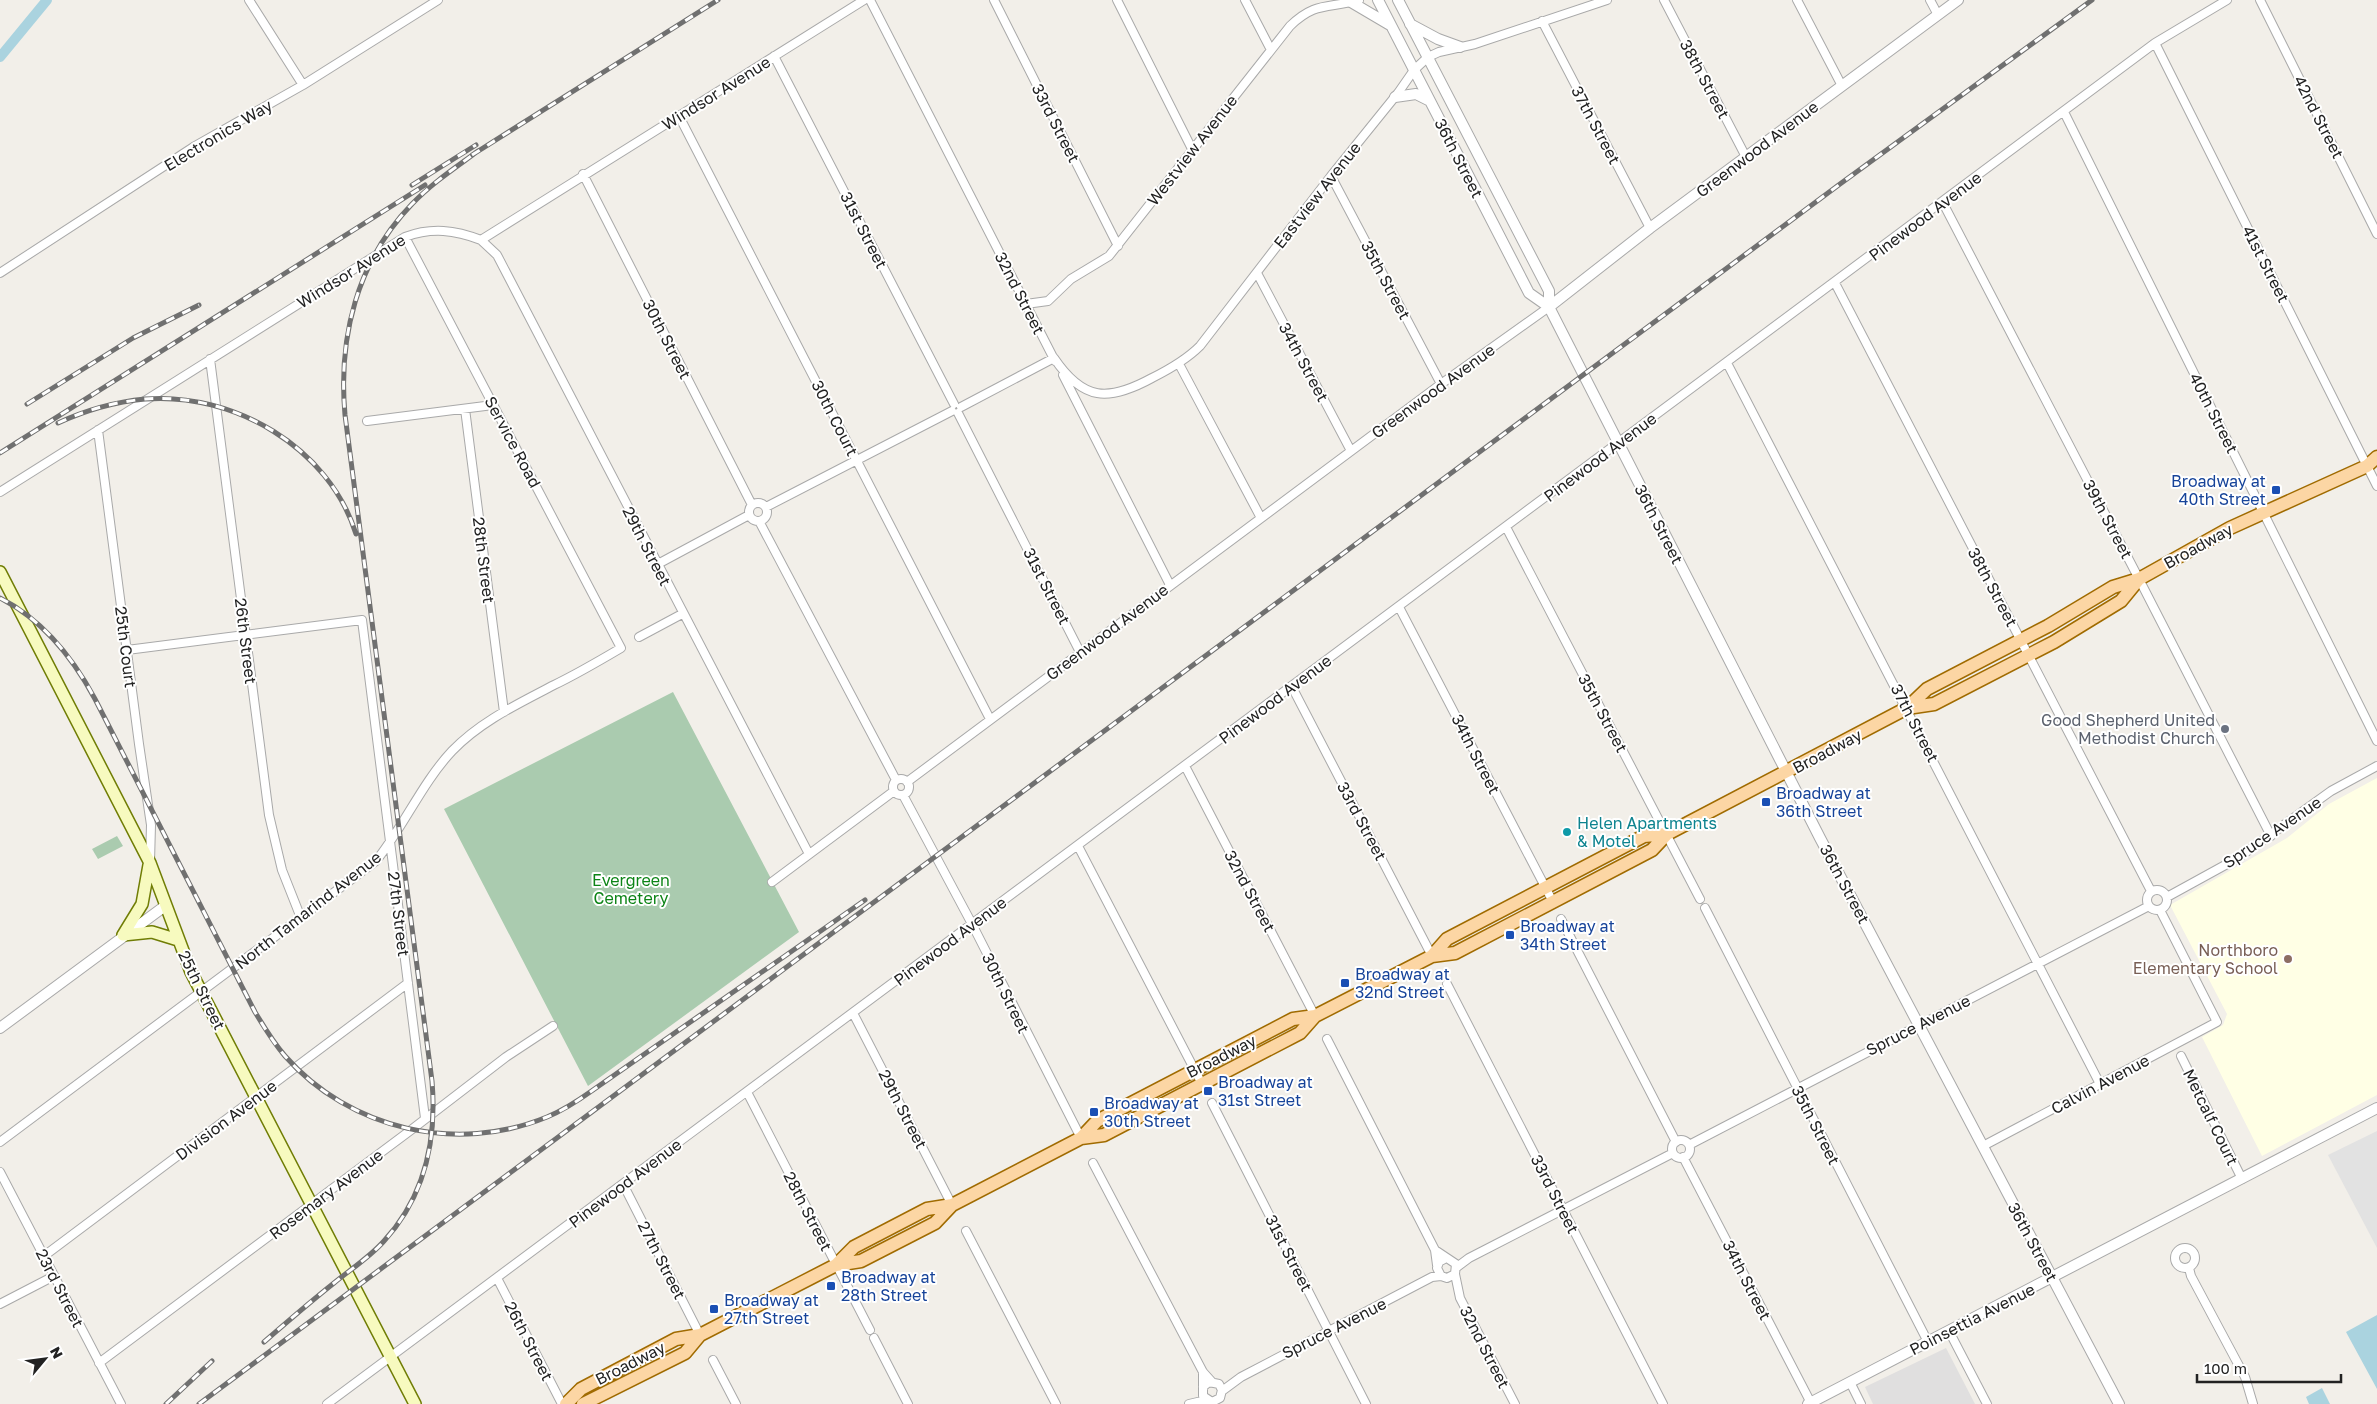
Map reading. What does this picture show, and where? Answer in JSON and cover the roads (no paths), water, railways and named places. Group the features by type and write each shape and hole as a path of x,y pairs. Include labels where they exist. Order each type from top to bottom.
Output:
{"main road":[{"name":"Broadway","path":"1081,1138 1104,1135 1300,1033 1316,1016 1432,956 1455,953 1652,850 1667,834 1907,708 1927,689 2021,640 2114,587 2139,579 2193,547 2263,512 2372,466 2377,457"},
{"name":"25th Street","path":"0,572 150,863 178,940 202,992 414,1404"},
{"name":"Broadway","path":"1907,708 1934,704 2029,655 2121,601 2139,579"},
{"name":"Broadway","path":"1432,956 1447,939 1644,836 1667,834"},
{"path":"123,935 142,904 150,863"},
{"path":"123,935 152,932 178,940"},
{"name":"Broadway","path":"566,1404 581,1389 676,1339 700,1335 836,1265 854,1247 927,1209 952,1205 1081,1138 1097,1121 1293,1019 1316,1016"},
{"name":"Broadway","path":"583,1404 685,1353 700,1335"}],"street":[{"path":"249,0 303,85"},
{"name":"Electronics Way","path":"0,273 194,146 303,85 438,0"},
{"name":"Windsor Avenue","path":"0,492 405,237 424,231 440,230 464,233 481,240 583,174 864,0"},
{"name":"32nd Street","path":"870,0 1170,585"},
{"name":"33rd Street","path":"994,0 1118,246"},
{"path":"1117,0 1192,149"},
{"path":"1245,0 1271,50"},
{"name":"36th Street","path":"1378,0 1529,293 1549,307"},
{"name":"36th Street","path":"1398,0 1549,291 1549,307 1787,772 2119,1404"},
{"name":"Eastview Avenue","path":"1054,358 1066,376 1077,385 1090,391 1105,394 1134,388 1179,364 1200,346 1331,176 1395,97 1414,70 1428,57 1606,0"},
{"name":"38th Street","path":"1664,0 1746,157"},
{"path":"1797,0 1842,86"},
{"path":"1930,0 1938,15"},
{"name":"Greenwood Avenue","path":"907,782 1350,451 1549,307 1650,228 1958,0"},
{"name":"Pinewood Avenue","path":"327,1404 2156,43 2227,0"},
{"name":"42nd Street","path":"2260,0 2377,234"},
{"path":"1355,1 1390,25"},
{"name":"Westview Avenue","path":"1026,304 1048,300 1071,279 1104,260 1118,246 1192,149 1300,16 1315,8 1355,1"},
{"name":"37th Street","path":"1542,22 1650,228"},
{"path":"1410,24 1438,39 1460,47"},
{"name":"41st Street","path":"2156,43 2372,466 2377,486"},
{"name":"31st Street","path":"774,56 1080,652"},
{"path":"1395,97 1416,94 1430,101"},
{"name":"40th Street","path":"2064,112 2377,741"},
{"name":"30th Court","path":"679,116 990,719"},
{"name":"30th Street","path":"583,174 752,504"},
{"name":"35th Street","path":"1331,176 1441,384"},
{"name":"39th Street","path":"1943,202 2271,836"},
{"name":"Service Road","path":"405,237 620,648"},
{"name":"29th Street","path":"481,240 497,255 656,565 809,854"},
{"name":"34th Street","path":"1257,273 1350,451"},
{"name":"38th Street","path":"1835,283 2151,891"},
{"path":"766,507 1054,358"},
{"name":"26th Street","path":"210,359 274,843 282,870 301,918"},
{"name":"37th Street","path":"1727,363 2100,1084"},
{"path":"1179,364 1260,518"},
{"path":"367,421 493,405"},
{"name":"28th Street","path":"465,409 504,712"},
{"name":"25th Court","path":"98,430 126,650 152,825 150,863"},
{"path":"759,503 766,507 766,516 759,521 753,520 749,515 752,504 759,503"},
{"path":"656,565 749,515"},
{"path":"759,521 896,780"},
{"name":"35th Street","path":"1506,527 1700,899"},
{"name":"34th Street","path":"1399,607 1553,902"},
{"path":"639,637 682,614"},
{"name":"27th Street","path":"246,635 362,620 424,1118"},
{"path":"126,650 246,635"},
{"name":"North Tamarind Avenue","path":"0,1142 376,861 390,843 437,770 451,752 475,731 504,712 581,672 620,648"},
{"name":"33rd Street","path":"1292,687 1432,956"},
{"name":"32nd Street","path":"1185,766 1316,1016"},
{"name":"Spruce Avenue","path":"2167,897 2238,858 2331,791 2377,766"},
{"path":"901,779 907,782 908,789 903,795 898,795 894,791 892,786 896,780 901,779"},
{"path":"772,882 894,791"},
{"name":"30th Street","path":"903,795 972,924 1081,1138"},
{"path":"1078,846 1202,1084"},
{"path":"2161,890 2167,897 2167,903 2160,910 2154,910 2146,900 2151,891 2161,890"},
{"path":"0,1028 123,935 165,906"},
{"name":"Spruce Avenue","path":"1689,1145 2149,906"},
{"name":"35th Street","path":"1705,908 1928,1342"},
{"name":"Calvin Avenue","path":"1983,1146 2217,1022 2160,910"},
{"path":"1562,919 1676,1142"},
{"name":"Division Avenue","path":"44,1256 408,983"},
{"name":"33rd Street","path":"1447,984 1663,1404"},
{"name":"29th Street","path":"853,1013 952,1205"},
{"name":"Rosemary Avenue","path":"99,1363 312,1205 506,1056 553,1026"},
{"path":"1327,1039 1435,1250 1437,1267"},
{"name":"Metcalf Court","path":"2181,1056 2242,1179"},
{"name":"28th Street","path":"747,1092 870,1330"},
{"name":"31st Street","path":"1212,1102 1366,1404"},
{"name":"Poinsettia Avenue","path":"1810,1403 2377,1108"},
{"path":"1683,1140 1689,1145 1689,1152 1683,1157 1677,1157 1673,1153 1672,1147 1676,1142 1683,1140"},
{"path":"1444,1277 1469,1258 1673,1153"},
{"name":"34th Street","path":"1683,1157 1810,1403"},
{"path":"1094,1163 1204,1372 1208,1397 1189,1404"},
{"name":"23rd Street","path":"0,1172 121,1404"},
{"name":"27th Street","path":"623,1184 700,1335"},
{"path":"966,1231 1056,1404"},
{"path":"1435,1250 1455,1268"},
{"path":"1432,1277 1441,1260 1446,1258"},
{"name":"32nd Street","path":"1437,1267 1457,1290 1515,1404"},
{"name":"32nd Street","path":"1455,1268 1457,1290"},
{"path":"2189,1268 2191,1276 2245,1377 2253,1404"},
{"path":"0,1304 54,1276"},
{"name":"Spruce Avenue","path":"1237,1379 1222,1397 1208,1397 1215,1382 1237,1379 1432,1277 1444,1277"},
{"name":"26th Street","path":"496,1278 562,1404"},
{"path":"1949,1331 1987,1404"},
{"path":"874,1338 908,1404"},
{"path":"713,1360 736,1404"},
{"path":"1204,1372 1215,1382 1222,1397"},
{"path":"1850,1382 1861,1404"}],"water":[{"path":"2377,1315 2377,1389 2346,1332"},
{"path":"2322,1388 2330,1404 2309,1404 2306,1397"}],"waterway":[{"path":"0,57 47,0"}],"railway":[{"path":"472,155 718,0"},
{"path":"199,1404 1840,184 2092,0"},
{"path":"412,185 476,145"},
{"path":"264,1342 316,1297 379,1247 398,1224 410,1205 419,1186 430,1146 433,1103 432,1081 345,415 345,357 355,302 377,250 393,226 420,196 478,151"},
{"path":"0,453 425,185"},
{"path":"27,404 133,338 199,305"},
{"path":"58,423 100,407 145,399 178,399 211,405 243,416 273,431 301,451 324,475 343,503 356,534"},
{"path":"0,598 30,617 55,641 77,669 95,699 255,1012 273,1040 285,1056 311,1081 341,1102 373,1118 407,1128 442,1133 477,1133 513,1128 547,1117 588,1094 865,900"},
{"path":"166,1404 212,1361"}],"place":[{"name":"Broadway at 40th Street","path":"2276,490"},
{"name":"Good Shepherd United Methodist Church","path":"2225,729"},
{"name":"Broadway at 36th Street","path":"1766,802"},
{"name":"Helen Apartments & Motel","path":"1567,832"},
{"name":"Broadway at 34th Street","path":"1510,935"},
{"name":"Northboro Elementary School","path":"2288,959"},
{"name":"Broadway at 32nd Street","path":"1345,983"},
{"name":"Broadway at 31st Street","path":"1208,1091"},
{"name":"Broadway at 30th Street","path":"1094,1112"},
{"name":"Broadway at 28th Street","path":"831,1286"},
{"name":"Broadway at 27th Street","path":"714,1309"}],"park label":[{"name":"Evergreen Cemetery","path":"631,889"}]}
